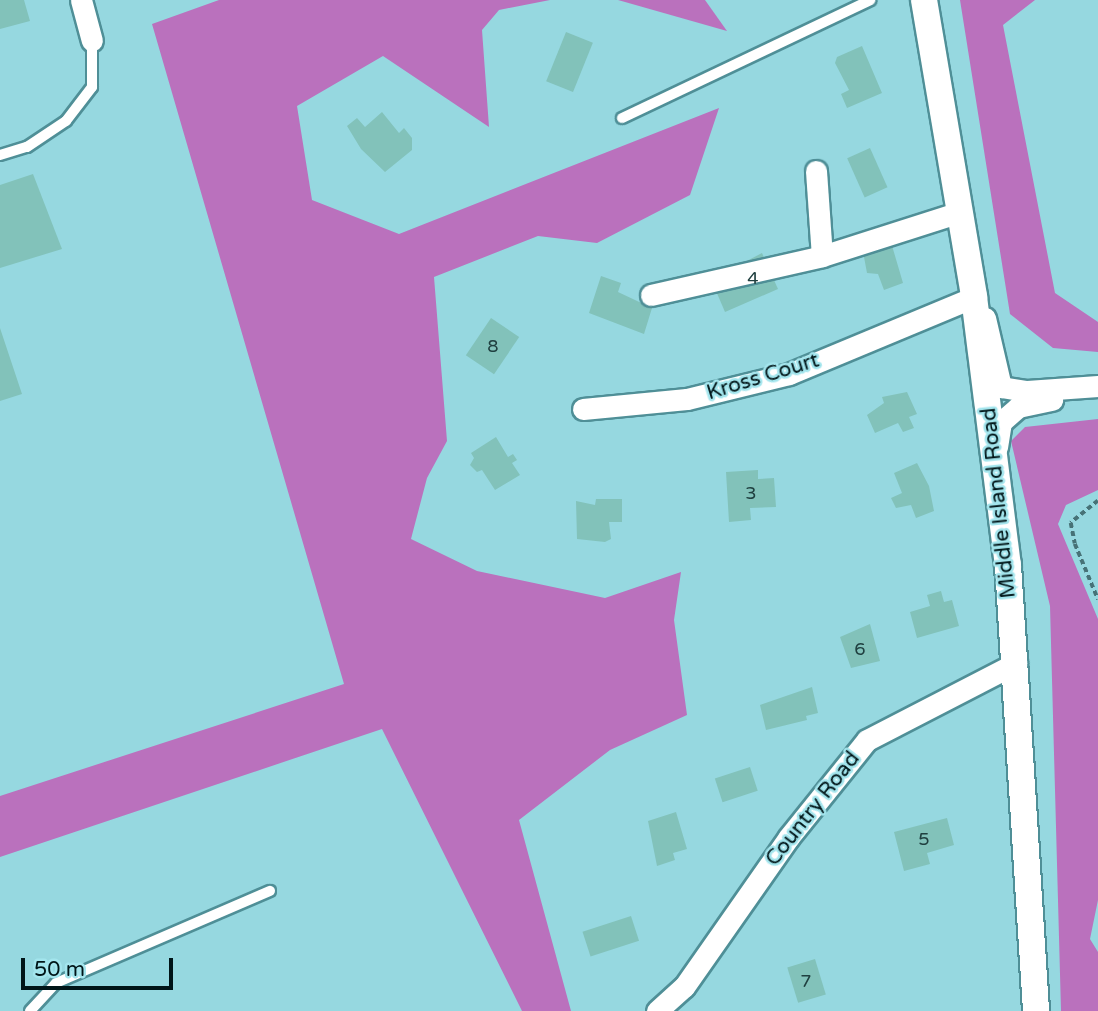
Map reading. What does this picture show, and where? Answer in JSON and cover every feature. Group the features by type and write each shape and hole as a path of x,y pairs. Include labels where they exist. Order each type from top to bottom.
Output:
{"street":[{"path":"80,0 92,41"},
{"name":"Middle Island Road","path":"924,0 973,294 995,459 1016,663 1036,1011"},
{"path":"816,171 822,256"},
{"path":"651,295 822,256 960,212"},
{"path":"973,294 991,331 1000,387 1027,391 1098,386"},
{"name":"Kross Court","path":"583,409 662,403 789,374 973,294"},
{"path":"995,459 1001,422 1018,407 1063,397 1098,397"},
{"name":"Country Road","path":"657,1011 684,987 789,837 867,740 1016,663"}],"lane":[{"path":"622,118 870,0"},
{"path":"0,155 27,147 66,121 92,87 92,41"},
{"path":"30,1011 56,983 270,891"}],"path":[{"path":"1098,501 1071,523 1075,544 1098,599"}],"shaded area":[{"path":"219,0 550,0 499,10 482,30 489,127 383,56 297,106 312,200 399,234 719,108 690,195 597,243 538,236 434,277 447,441 427,478 411,539 477,571 605,598 681,572 674,620 687,715 610,750 519,820 571,1011 522,1011 382,729 0,857 0,796 344,684 152,24"},
{"path":"618,0 705,0 727,31"},
{"path":"960,0 1035,0 1003,25 1055,293 1098,322 1098,352 1053,348 1010,314"},
{"path":"1098,419 1098,490 1066,505 1058,524 1098,619 1098,900 1090,939 1098,952 1098,1011 1061,1011 1050,606 1011,441 1025,427"}],"building":[{"path":"0,0 24,0 30,21 0,29"},
{"path":"566,32 593,43 573,92 546,81"},
{"path":"862,46 882,93 847,108 841,94 849,90 835,63 837,57"},
{"path":"382,112 399,133 404,128 412,138 412,150 385,172 361,149 347,126 357,118 365,127"},
{"path":"870,148 887,187 865,197 847,158"},
{"path":"33,174 62,249 0,268 0,185"},
{"path":"888,232 903,283 884,290 878,274 867,273 861,241"},
{"path":"762,253 778,289 725,312 716,291 741,264"},
{"path":"601,276 621,283 618,292 652,308 644,334 589,313"},
{"path":"491,318 519,337 494,374 466,355"},
{"path":"0,328 22,394 0,401"},
{"path":"907,392 917,414 909,417 914,428 903,432 898,423 875,433 867,415 884,403 882,397"},
{"path":"496,437 508,457 513,454 517,460 512,463 520,475 495,490 482,470 477,472 470,465 474,458 471,453"},
{"path":"917,463 929,486 934,511 916,518 911,505 896,508 891,498 902,493 894,473"},
{"path":"758,470 758,479 774,478 776,507 750,508 751,520 729,522 726,472"},
{"path":"596,499 622,499 622,522 609,522 611,539 605,542 577,539 576,501 595,505"},
{"path":"941,591 944,602 952,600 959,626 917,638 910,612 930,606 927,595"},
{"path":"870,624 880,661 851,668 840,637"},
{"path":"812,687 818,713 806,716 807,720 766,730 760,705"},
{"path":"750,767 758,791 723,802 715,778"},
{"path":"676,812 687,849 673,853 675,860 657,866 648,821"},
{"path":"947,818 954,845 927,853 930,864 904,871 894,832"},
{"path":"631,916 639,941 591,956 582,932"},
{"path":"815,959 826,994 798,1003 787,967"}]}
